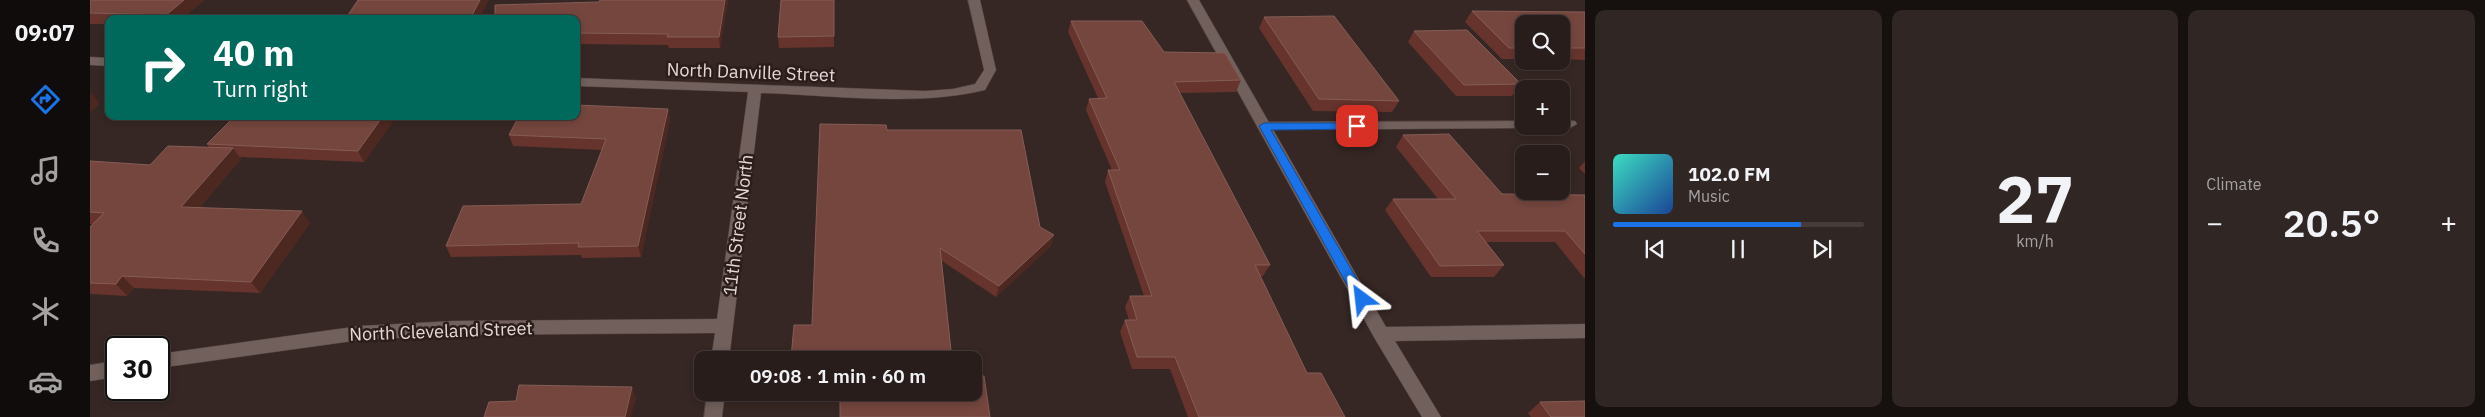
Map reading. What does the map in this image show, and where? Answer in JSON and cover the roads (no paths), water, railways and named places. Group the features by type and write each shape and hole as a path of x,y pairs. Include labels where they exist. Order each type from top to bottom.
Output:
{"street":[{"name":"North Danville Street","path":"580,82 925,95 953,93 980,87 990,70 974,0"},
{"path":"1192,0 1381,334 1432,417"},
{"path":"90,61 105,62"},
{"name":"11th Street North","path":"721,351 755,90"},
{"path":"1264,126 1515,124"},
{"name":"North Cleveland Street","path":"170,359 350,334 397,331 454,328 724,326"},
{"path":"1381,334 1585,331"},
{"path":"90,373 105,370"},
{"path":"713,417 715,401"}]}
